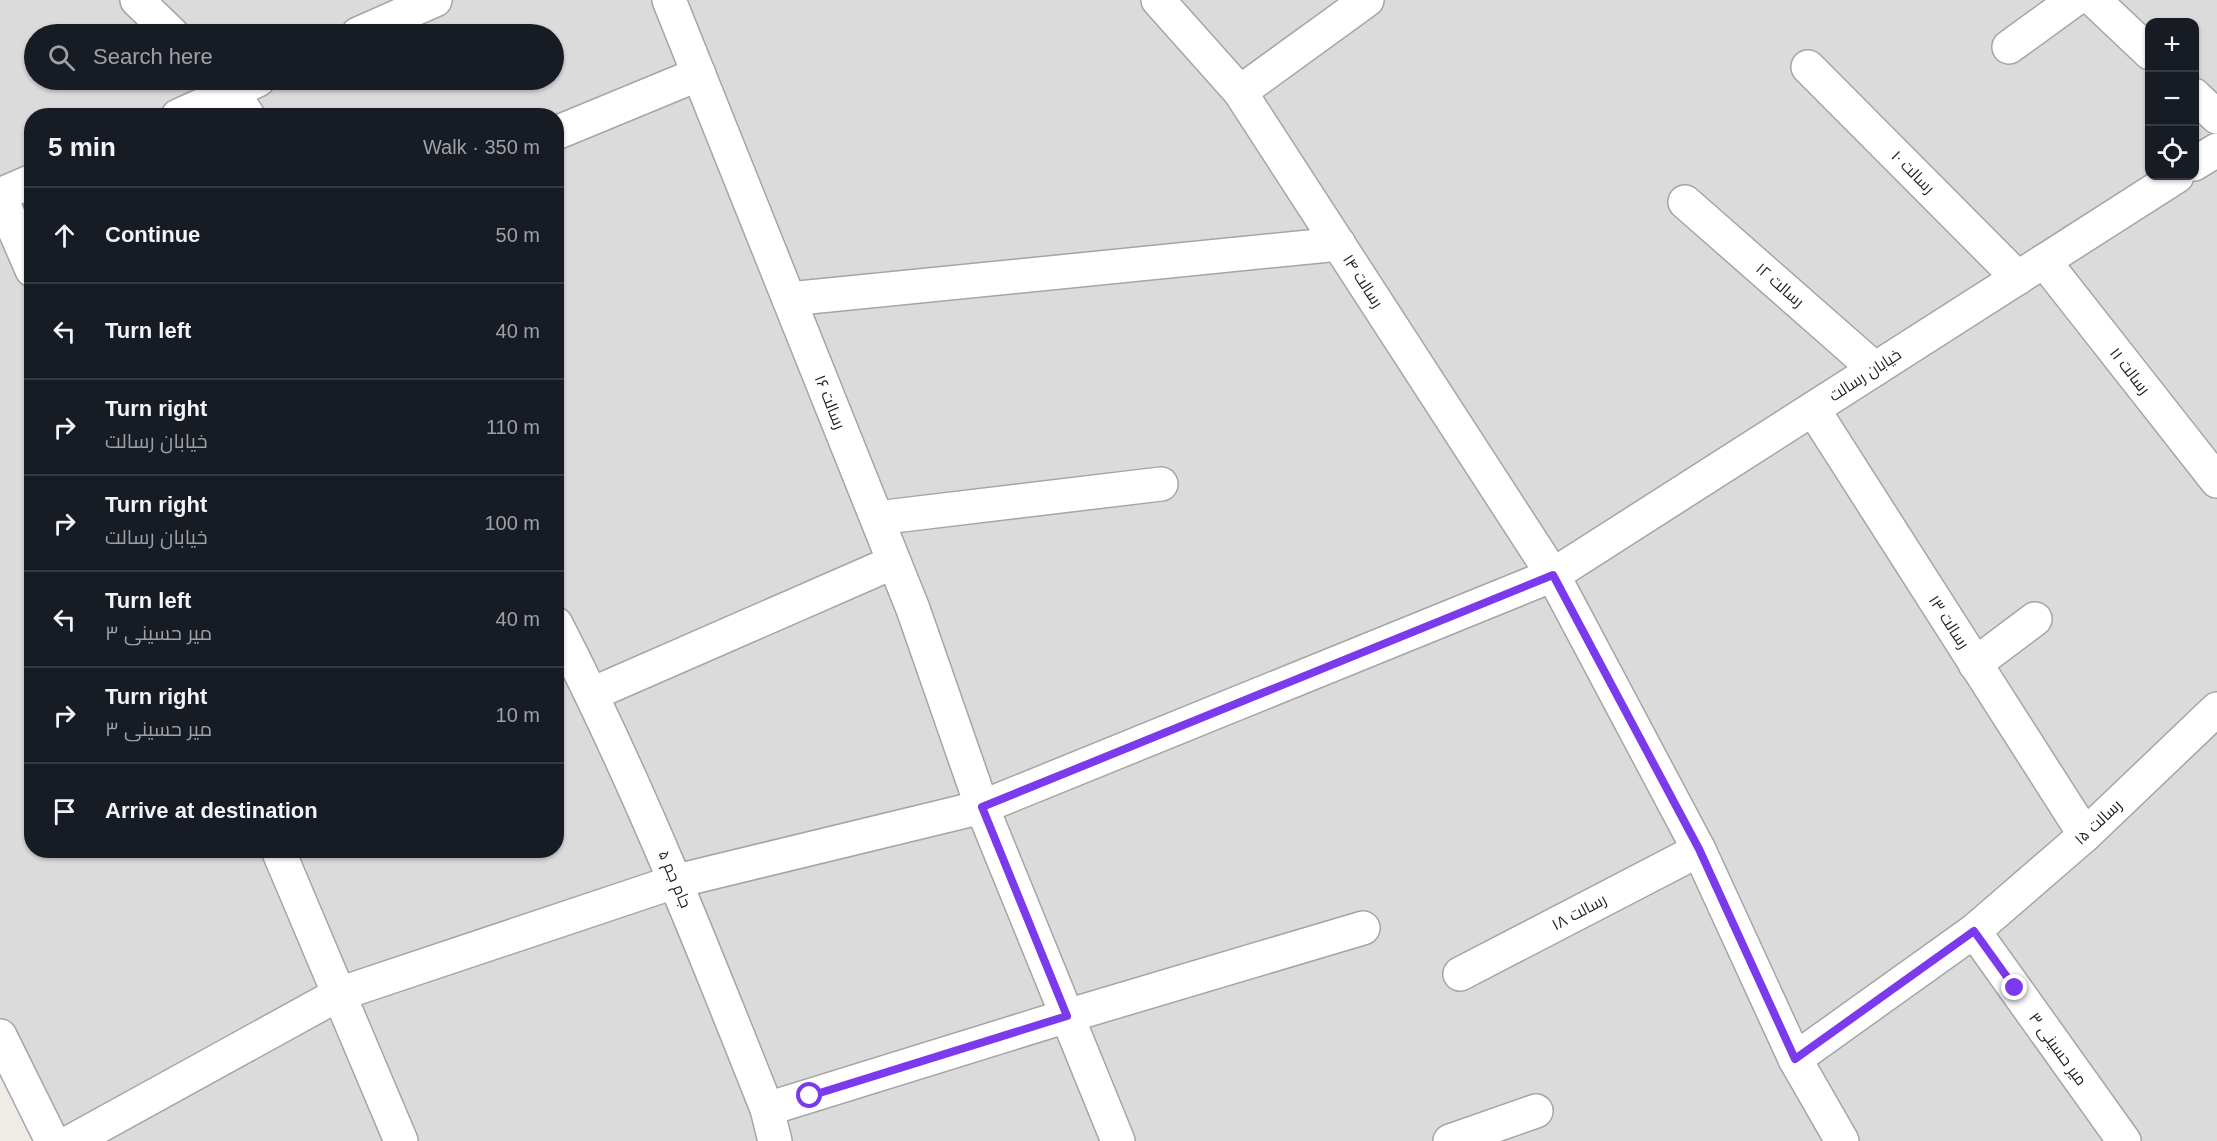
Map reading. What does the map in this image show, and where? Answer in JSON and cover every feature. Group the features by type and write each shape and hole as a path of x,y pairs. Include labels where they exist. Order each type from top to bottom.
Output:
{"street":[{"path":"381,24 435,0"},
{"name":"رسالت ۱۶","path":"669,0 913,609 982,807 1118,1141"},
{"name":"رسالت ۱۴","path":"1158,0 1240,92 1553,575"},
{"path":"1240,92 1367,0"},
{"path":"2009,47 2074,0"},
{"path":"2094,0 2145,47"},
{"path":"145,2 164,24"},
{"name":"رسالت ۱۰","path":"1808,67 2031,269"},
{"path":"564,130 699,74"},
{"path":"198,108 239,91"},
{"path":"2199,101 2217,117"},
{"path":"2199,161 2217,150"},
{"name":"خیابان رسالت","path":"72,1141 339,994 677,881 982,807 1553,575 2171,180"},
{"path":"24,185 0,196 24,252"},
{"name":"رسالت ۱۲","path":"1685,202 1875,369"},
{"path":"789,299 1339,244"},
{"name":"رسالت ۱۱","path":"2031,269 2217,481"},
{"name":"رسالت ۱۳","path":"1813,409 2085,835"},
{"path":"877,518 1161,484"},
{"path":"592,694 894,562"},
{"path":"1553,575 1699,849 1795,1059 1842,1141"},
{"path":"1975,664 2034,619"},
{"name":"جام جم ۵","path":"564,640 592,694 677,881 767,1109 775,1141"},
{"name":"رسالت ۱۵","path":"1974,931 2085,835 2217,709"},
{"name":"رسالت ۱۸","path":"1460,974 1699,849"},
{"path":"281,858 401,1141"},
{"path":"767,1109 1067,1016 1363,928"},
{"path":"1795,1059 1974,931"},
{"name":"میر حسینی ۳","path":"1974,931 2124,1141"},
{"path":"0,1036 52,1141"},
{"path":"1450,1141 1536,1111"}],"shaded area":[{"path":"0,0 2217,0 2217,1141 53,1141 0,1020"}],"route":[{"path":"810,1096 1067,1016 982,807 1553,575 1699,849 1795,1059 1974,931 2015,988"}]}
